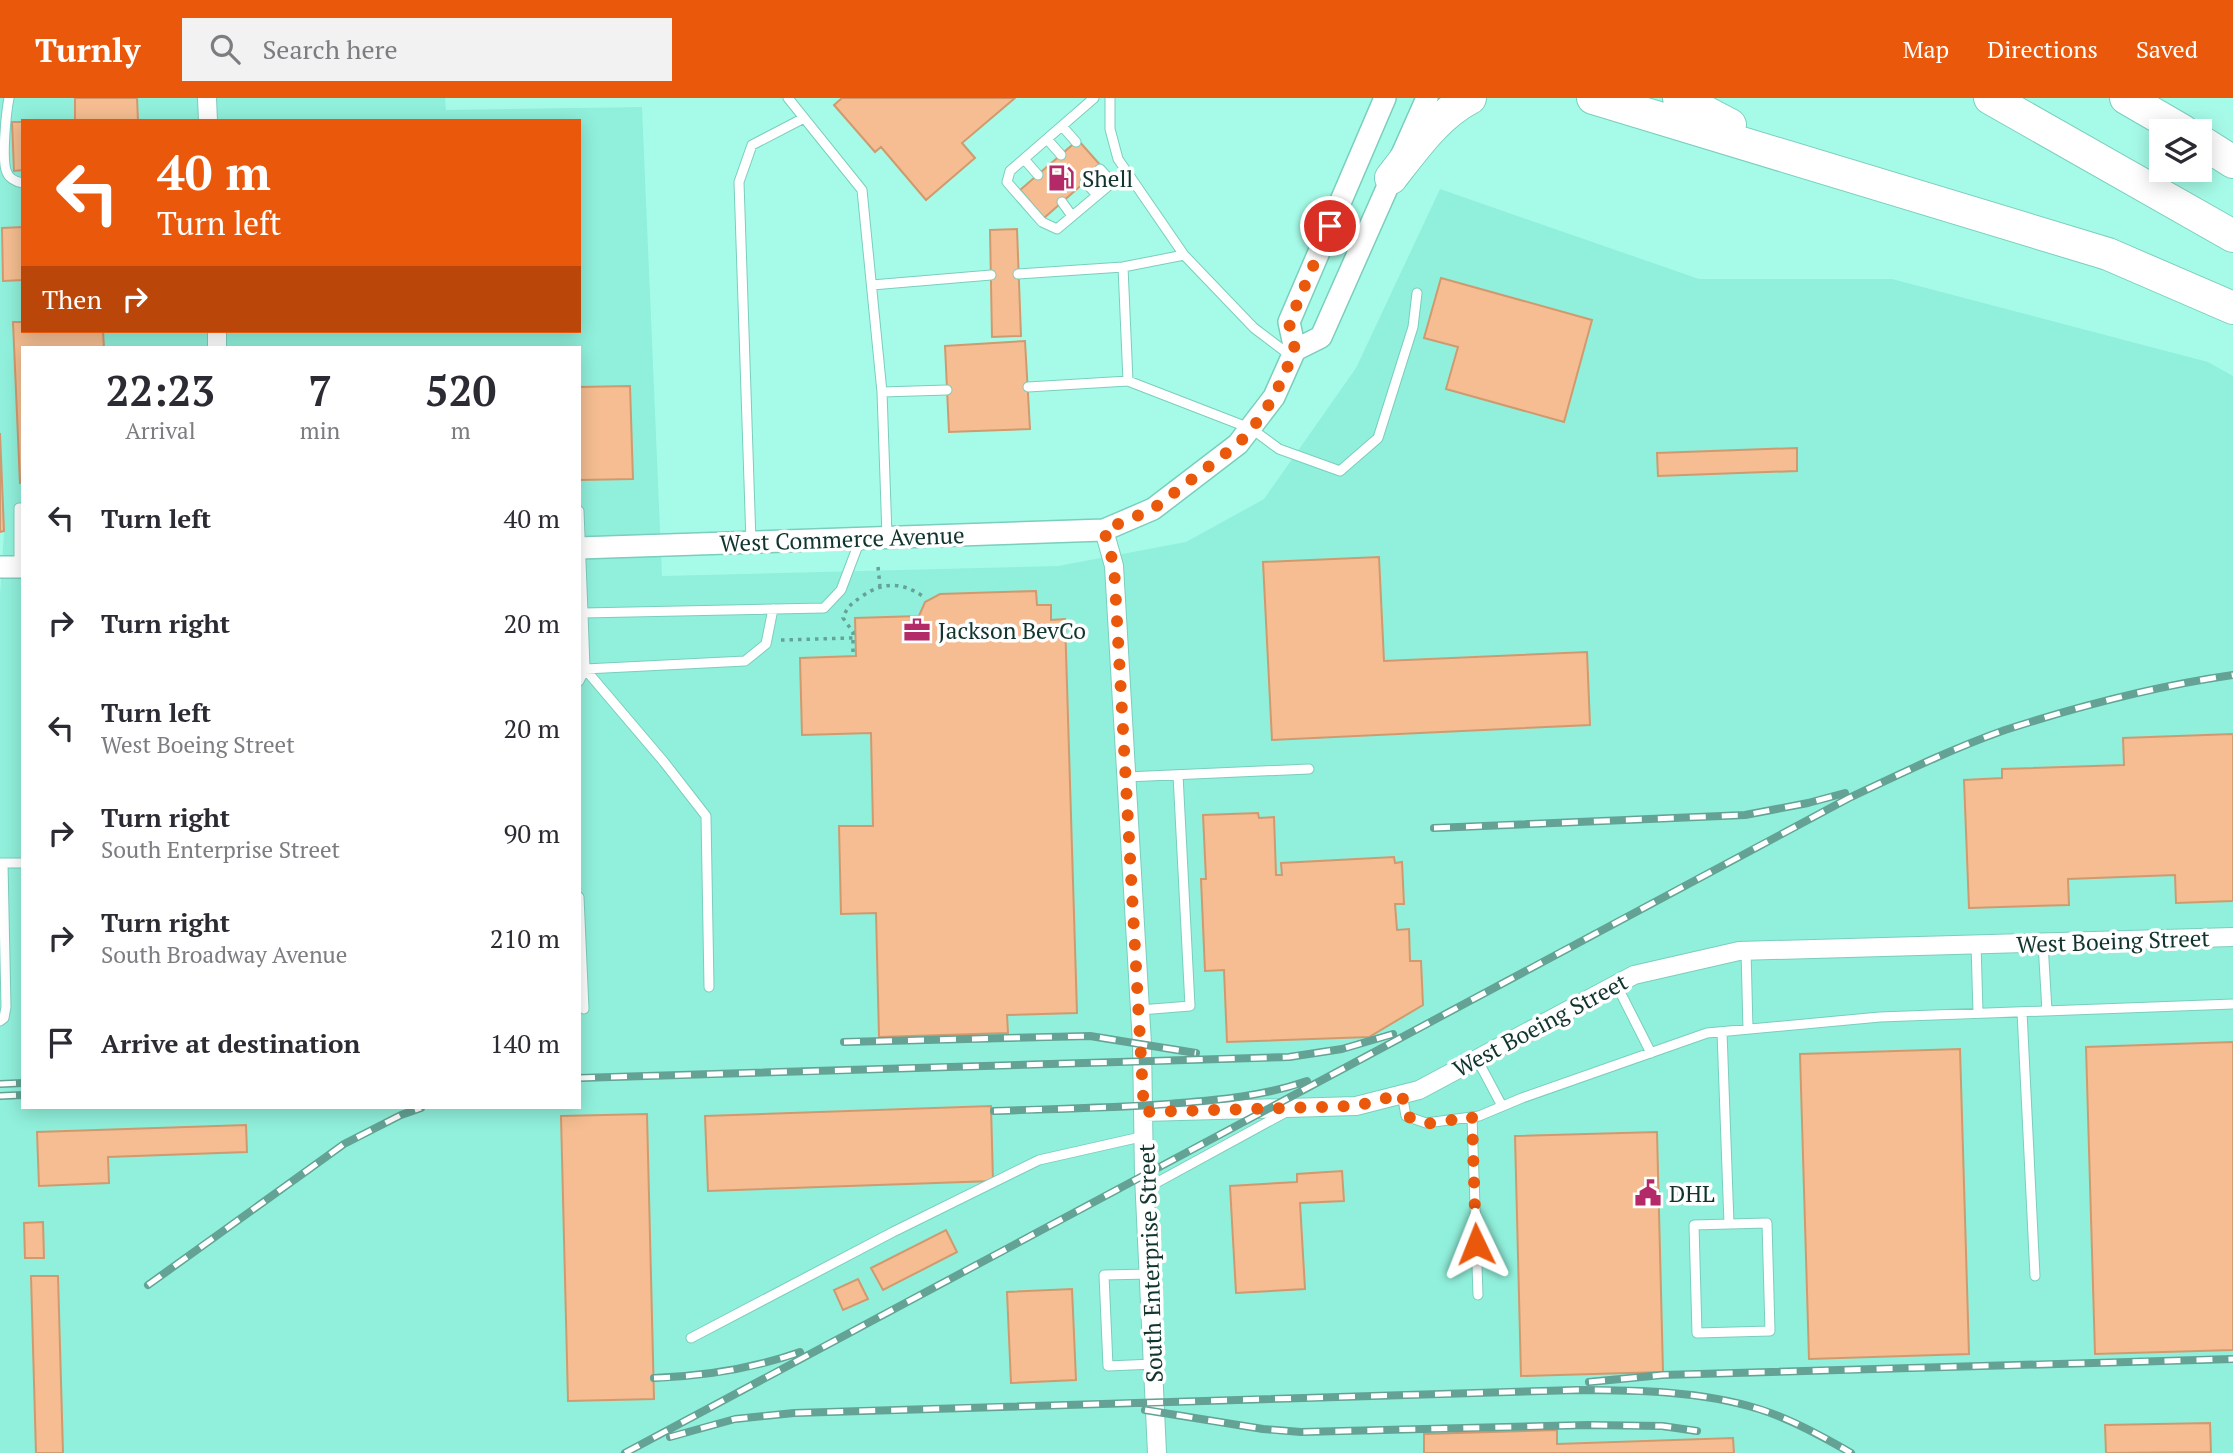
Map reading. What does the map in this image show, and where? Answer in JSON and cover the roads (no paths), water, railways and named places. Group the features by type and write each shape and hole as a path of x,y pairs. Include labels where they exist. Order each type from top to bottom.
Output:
{"highway":[{"path":"1391,178 1425,135 1470,98"},
{"path":"1593,98 2108,254 2233,308"},
{"path":"1679,98 1743,132 1837,173"},
{"path":"1990,98 2233,236"},
{"path":"2126,98 2162,119"},
{"path":"2212,149 2233,162"}],"street":[{"path":"207,98 208,119"},
{"path":"1294,354 1289,323 1385,98"},
{"path":"1104,530 1153,509 1238,444 1274,397 1294,354 1321,337 1427,98"},
{"name":"West Commerce Avenue","path":"581,548 1104,530"},
{"name":"South Enterprise Street","path":"1104,530 1114,566 1144,1112 1157,1453"},
{"name":"West Boeing Street","path":"1144,1112 1356,1106 1419,1090 1634,975 1746,951 2233,937"}],"lane":[{"path":"9,98 5,117 6,170 10,178 21,182"},
{"path":"1094,98 1010,171 1007,182 1042,222 1057,229 1126,171"},
{"path":"1110,98 1110,128 1118,159 1184,255 1254,328 1294,354"},
{"path":"791,99 862,190 882,392 887,538"},
{"path":"751,542 739,182 752,145 804,118"},
{"path":"1062,126 1076,142"},
{"path":"1047,139 1061,155"},
{"path":"1024,159 1038,175"},
{"path":"1100,169 1112,182"},
{"path":"1085,182 1097,195"},
{"path":"1062,202 1072,216"},
{"path":"1018,274 1123,267 1184,255"},
{"path":"1123,267 1128,381"},
{"path":"872,285 991,275"},
{"path":"1028,387 1128,381 1252,429 1279,449 1340,471 1378,438 1413,327 1417,293"},
{"path":"882,392 947,390"},
{"path":"14,567 21,508"},
{"path":"583,613 824,608 841,590 860,538"},
{"path":"581,570 585,669 581,677"},
{"path":"585,669 745,661 766,644 773,609"},
{"path":"585,669 706,816 709,987"},
{"path":"1126,777 1309,769"},
{"path":"1139,1010 1189,1006 1178,775"},
{"path":"0,1021 4,1018 6,1007 2,863 21,863"},
{"path":"581,942 584,1009"},
{"path":"2043,943 2047,1011"},
{"path":"1976,944 1978,1013"},
{"path":"1746,951 1748,1029"},
{"path":"1616,984 1651,1053"},
{"path":"1402,1094 1406,1116 1426,1124 1472,1117 1707,1033 1880,1017 2233,1004"},
{"path":"2022,1012 2035,1276"},
{"path":"1722,1032 1729,1224"},
{"path":"1476,1059 1502,1106"},
{"path":"1145,1189 1297,1107"},
{"path":"1472,1117 1478,1295"},
{"path":"691,1338 893,1232 1039,1160 1145,1136"},
{"path":"1767,1223 1770,1331 1697,1333 1694,1225 1729,1224 1767,1223"},
{"path":"1149,1273 1104,1275 1108,1366 1154,1364"}],"railway":[{"path":"625,1453 1849,798 2005,730 2118,698 2233,675"},
{"path":"1434,828 1745,815 1845,793"},
{"path":"581,1078 1289,1057 1342,1049 1393,1034"},
{"path":"844,1042 1090,1036 1196,1053"},
{"path":"994,1111 1204,1101 1255,1094 1307,1081"},
{"path":"0,1084 21,1083"},
{"path":"0,1096 21,1095"},
{"path":"148,1285 344,1144 418,1109"},
{"path":"654,1378 728,1371 800,1352"},
{"path":"1589,1382 1662,1375 2233,1359"},
{"path":"670,1437 735,1419 794,1413 1600,1390 1669,1393 1737,1403 1795,1423 1851,1453"},
{"path":"1145,1410 1263,1429 1301,1432 1589,1425 1662,1426 1697,1431"}],"place":[{"name":"Shell","path":"1061,178"},
{"name":"Jackson BevCo","path":"917,630"},
{"name":"DHL","path":"1648,1193"}]}
